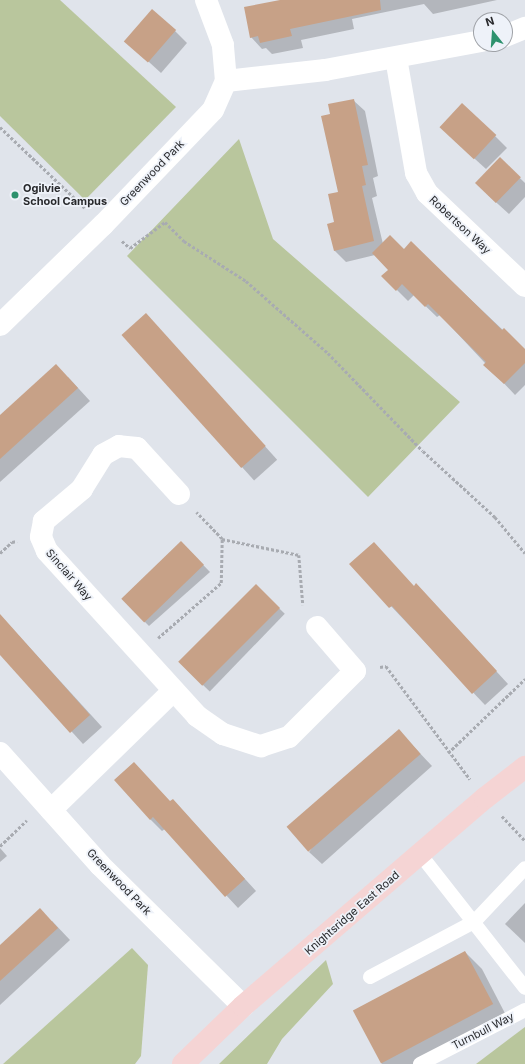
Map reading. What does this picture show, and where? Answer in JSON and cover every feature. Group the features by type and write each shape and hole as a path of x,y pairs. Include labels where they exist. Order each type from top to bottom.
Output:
{"street":[{"path":"206,0 223,45 226,81 325,70 473,43"},
{"path":"513,33 525,28"},
{"name":"Robertson Way","path":"396,58 416,173 427,194 525,286"},
{"name":"Greenwood Park","path":"0,325 102,225 213,110 226,81"},
{"name":"Sinclair Way","path":"179,494 137,448 119,446 103,455 82,489 44,521 41,537 47,551 173,691 197,716 223,734 261,746 289,737 355,671"},
{"path":"317,627 355,671"},
{"path":"48,806 173,691"},
{"name":"Greenwood Park","path":"0,753 100,865 243,1006"},
{"name":"Knightsridge East Road","path":"183,1064 243,1006 485,798 525,767"}],"lane":[{"path":"420,854 525,988"},
{"path":"370,977 474,922 525,868"},
{"name":"Turnbull Way","path":"420,1064 525,1010"}],"path":[{"path":"0,127 102,225 130,248 165,222 184,241 246,281 328,353 423,452 495,517 525,553"},
{"path":"179,494 222,539 299,554 304,614 317,627"},
{"path":"140,654 221,583 222,539"},
{"path":"355,671 386,666 448,753 485,798 525,841"},
{"path":"448,753 525,679"},
{"path":"0,846 48,806"}],"green space":[{"path":"0,0 60,0 176,107 85,200 0,116"},
{"path":"239,139 273,239 460,402 368,497 127,256"},
{"path":"132,948 148,965 141,1056 135,1064 3,1064"},
{"path":"326,960 333,984 282,1039 267,1064 219,1064"},
{"path":"525,1027 525,1064 476,1064"}],"building":[{"path":"280,0 380,0 381,10 290,29 292,36 260,43 258,36 250,38 244,7"},
{"path":"152,9 176,30 148,62 124,41"},
{"path":"354,99 368,165 362,166 366,185 362,186 374,241 334,251 327,224 334,222 328,194 338,192 321,116 330,114 328,104"},
{"path":"462,103 496,135 474,159 439,127"},
{"path":"500,157 521,177 496,203 475,183"},
{"path":"390,235 404,249 411,241 502,330 504,328 525,349 525,363 504,384 483,365 486,362 428,304 425,307 402,284 396,291 381,276 388,270 372,253"},
{"path":"146,313 266,446 241,468 121,335"},
{"path":"56,364 78,388 0,459 0,415"},
{"path":"181,541 204,565 144,622 121,599"},
{"path":"374,542 414,586 416,583 497,671 472,694 392,606 389,608 349,564"},
{"path":"256,584 280,608 202,686 178,662"},
{"path":"0,614 90,715 70,733 0,655"},
{"path":"399,729 421,754 308,852 287,827"},
{"path":"134,762 170,801 173,799 245,879 225,897 153,817 150,820 114,780"},
{"path":"40,908 58,928 0,981 0,945"},
{"path":"465,951 493,1004 381,1064 353,1011"}],"place":[{"name":"Ogilvie School Campus","path":"15,195"}]}
